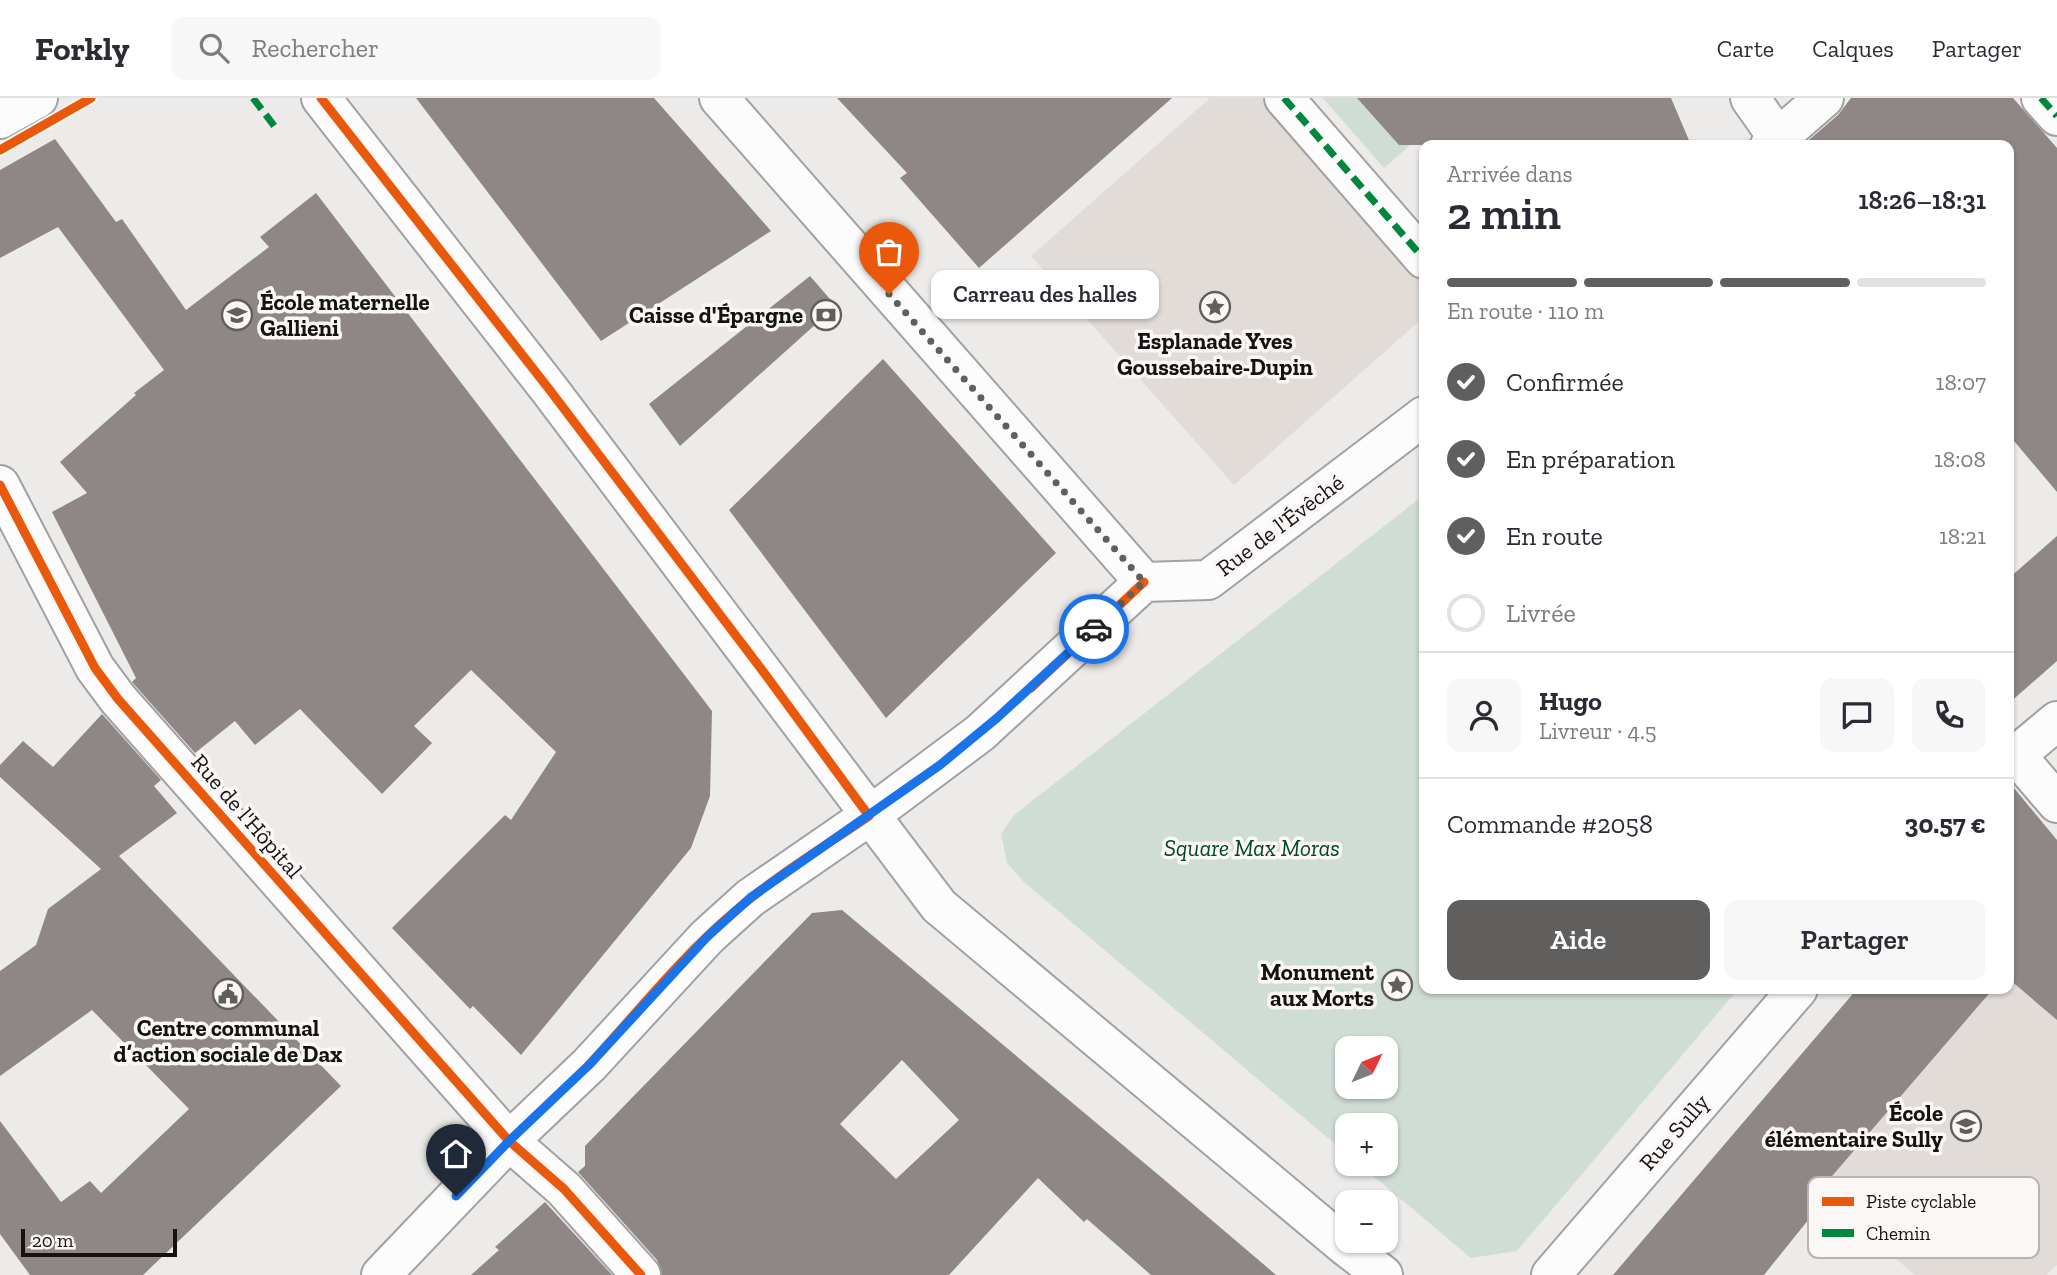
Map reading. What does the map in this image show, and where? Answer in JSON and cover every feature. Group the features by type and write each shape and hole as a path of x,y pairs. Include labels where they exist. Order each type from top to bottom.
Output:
{"street":[{"path":"0,119 38,98"},
{"path":"321,98 550,389 939,906 1383,1275"},
{"path":"381,1275 509,1141 589,1065 730,915 980,733 1144,582 719,98"},
{"path":"1284,98 1419,253"},
{"path":"1750,98 1773,140"},
{"path":"1776,140 1824,98"},
{"path":"2041,98 2057,116"},
{"name":"Rue de l'Évêché","path":"1144,582 1208,580 1419,420"},
{"name":"Rue de l'Hôpital","path":"0,485 95,668 118,699 509,1141 564,1189 641,1275"},
{"path":"2014,757 2057,721"},
{"path":"2014,759 2057,803"},
{"name":"Rue Sully","path":"1551,1275 1794,994"}],"shaded area":[{"name":"Esplanade Yves Goussebaire-Dupin","path":"1210,98 1265,98 1419,272 1419,321 1234,485 1031,256"},
{"name":"École élémentaire Sully","path":"2057,916 2057,1265 2046,1275 1915,1275 1895,1258 2039,1258 2039,1177 1832,1177 1989,994 2014,994 2014,964"}],"green space":[{"path":"1323,98 1357,98 1388,132 1394,128 1409,146 1384,168"},
{"name":"Square Max Moras","path":"1419,499 1419,994 1734,994 1517,1251 1471,1258 1398,1197 1398,1190 1390,1190 1373,1176 1398,1176 1398,1113 1335,1113 1335,1144 1025,883 1007,863 1001,834 1014,815"}],"building":[{"path":"416,98 654,98 771,231 601,341"},
{"path":"837,98 1172,98 979,268 900,178 907,173"},
{"path":"1357,98 1671,98 1689,140 1419,140 1419,145 1399,145"},
{"path":"1851,98 2013,98 2057,148 2057,492 2014,441 2014,140 1809,140 1838,115"},
{"path":"55,139 116,222 122,219 186,310 269,247 260,237 316,193 712,711 710,796 691,848 521,1055 473,1006 470,1009 392,928 505,815 511,820 556,752 471,670 414,726 432,743 382,794 300,709 255,745 235,721 195,753 132,682 136,678 52,512 87,493 60,462 136,395 134,393 164,370 58,227 0,258 0,170"},
{"path":"810,276 836,306 680,446 649,404"},
{"path":"883,359 1056,553 886,718 729,510"},
{"path":"2057,536 2057,661 2014,699 2014,574"},
{"path":"102,714 161,780 154,786 177,813 119,856 341,1086 143,1275 30,1275 0,1234 0,1121 61,1202 90,1181 101,1193 189,1109 92,1010 0,1076 0,971 36,945 48,909 101,869 0,777 0,765 23,741 53,767"},
{"path":"2014,788 2057,840 2057,1020 2014,983"},
{"path":"842,910 1276,1275 1151,1275 1087,1219 1084,1222 1038,1178 949,1275 662,1275 657,1260 578,1172 585,1166 585,1146 812,913","holes":["902,1060 959,1120 896,1179 840,1124"]},
{"path":"1853,994 1989,994 1831,1177 1808,1177 1808,1220 1764,1275 1613,1275"},
{"path":"545,1202 612,1275 471,1275 499,1250 495,1247"}],"marked path":[{"path":"253,98 275,127"},
{"path":"1284,98 1419,253"},
{"path":"2041,98 2057,116"}],"cycle path":[{"path":"0,150 91,98"},
{"path":"321,98 549,389 869,816 783,874 733,913 677,967 589,1065"},
{"path":"0,485 95,668 118,699 509,1141 564,1189 641,1275"},
{"path":"1031,688 1144,582"}],"way so far":[{"path":"889,294 1144,582 1094,629"}],"place":[{"name":"Carreau des halles","path":"889,294"},
{"name":"Esplanade Yves Goussebaire-Dupin","path":"1215,307"},
{"name":"École maternelle Gallieni","path":"237,315"},
{"name":"Caisse d'Épargne","path":"826,315"},
{"name":"Monument aux Morts","path":"1397,985"},
{"name":"Centre communal d’action sociale de Dax","path":"228,994"},
{"name":"École élémentaire Sully","path":"1966,1126"}],"route":[{"path":"456,1196 589,1065 730,915 750,898 940,765 1031,688 1094,629"}]}
